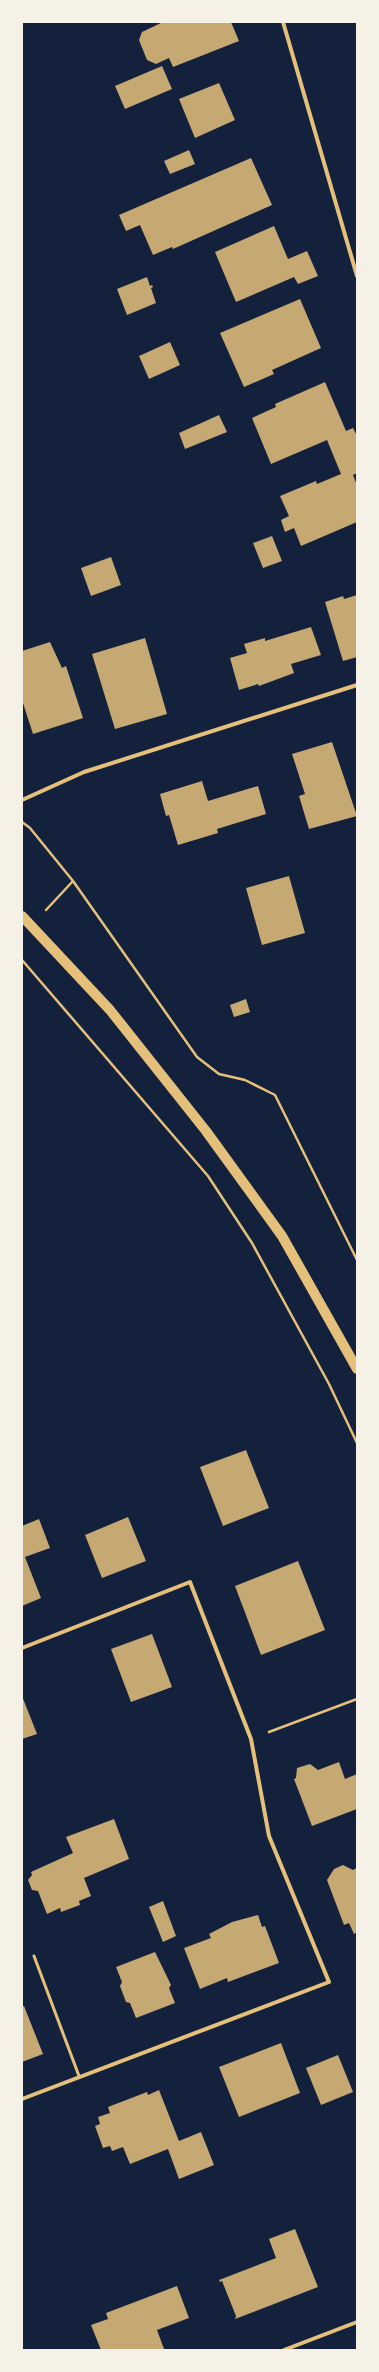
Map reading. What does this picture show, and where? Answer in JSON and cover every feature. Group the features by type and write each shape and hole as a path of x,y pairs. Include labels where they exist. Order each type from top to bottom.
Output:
{"main road":[{"path":"22,916 110,1010 206,1131 282,1236 357,1369"}],"street":[{"path":"282,22 357,276"},
{"path":"22,800 84,772 357,685"},
{"path":"22,1648 190,1582 251,1739 269,1836 328,1982 22,2099"},
{"path":"284,2350 357,2322"}],"lane":[{"path":"34,1956 79,2076"}],"path":[{"path":"22,822 30,828 73,881 197,1057 219,1074 245,1080 276,1096 357,1260"},
{"path":"22,960 208,1176 252,1243 329,1384 357,1443"},
{"path":"251,1739 357,1699"}],"building":[{"path":"163,22 231,22 239,41 173,67 169,58 156,64 147,60 139,40 142,32"},
{"path":"162,66 172,89 125,109 115,86"},
{"path":"219,83 235,120 195,138 179,99"},
{"path":"189,150 195,164 170,174 164,161"},
{"path":"251,158 272,205 173,249 172,247 153,255 140,225 126,231 119,215"},
{"path":"274,226 288,259 307,251 318,276 298,284 294,277 236,302 215,252"},
{"path":"147,277 150,286 152,285 153,287 151,288 156,303 127,315 117,289"},
{"path":"300,299 321,348 272,370 274,374 244,387 220,333"},
{"path":"170,342 180,365 149,379 139,356"},
{"path":"325,382 346,431 353,428 357,436 357,473 353,475 357,485 357,522 301,546 294,528 285,532 281,520 289,516 280,496 316,481 317,484 341,474 327,440 271,464 252,418 276,407 275,404"},
{"path":"219,415 227,432 185,449 179,433"},
{"path":"272,536 282,561 263,568 253,543"},
{"path":"111,557 121,585 91,596 81,568"},
{"path":"357,595 357,657 343,661 325,602 343,596 344,599"},
{"path":"311,627 321,655 291,664 294,673 259,686 258,684 239,690 230,658 247,653 244,644 265,638 265,641"},
{"path":"145,638 167,714 115,729 92,654"},
{"path":"50,642 62,668 66,666 83,718 33,734 22,700 22,651"},
{"path":"332,742 357,816 309,829 299,796 305,794 292,754"},
{"path":"202,781 208,801 258,786 266,814 217,829 218,833 178,845 169,815 166,816 160,794"},
{"path":"289,876 305,933 262,945 246,888"},
{"path":"246,999 250,1012 234,1017 230,1005"},
{"path":"246,1450 269,1508 223,1526 200,1467"},
{"path":"128,1517 146,1561 102,1578 85,1535"},
{"path":"39,1519 50,1548 25,1557 41,1598 22,1606 22,1526"},
{"path":"298,1561 325,1630 261,1655 235,1586"},
{"path":"152,1634 172,1687 131,1702 111,1649"},
{"path":"22,1696 37,1734 22,1739"},
{"path":"339,1762 345,1779 357,1774 357,1809 312,1826 294,1779 296,1778 297,1768 310,1764 318,1770"},
{"path":"114,1819 129,1859 84,1878 91,1896 79,1901 80,1905 61,1912 60,1908 47,1914 38,1891 32,1890 28,1880 32,1875 31,1872 73,1853 66,1837"},
{"path":"343,1865 353,1870 357,1868 357,1932 354,1934 349,1923 344,1925 327,1880 334,1869"},
{"path":"163,1901 176,1936 163,1942 149,1907"},
{"path":"258,1915 262,1927 265,1926 279,1963 228,1982 227,1978 200,1989 184,1948 211,1938 209,1934 232,1922"},
{"path":"155,1952 171,1985 169,1988 175,2003 136,2018 130,2003 126,2002 120,1986 122,1982 116,1967"},
{"path":"24,2006 43,2054 22,2062 22,2007"},
{"path":"281,2043 300,2093 239,2117 219,2067"},
{"path":"338,2055 353,2092 321,2105 306,2068"},
{"path":"159,2090 179,2141 201,2132 214,2165 179,2179 168,2149 130,2164 123,2147 112,2151 110,2146 103,2148 95,2126 100,2124 98,2117 110,2113 108,2107 147,2092 148,2095"},
{"path":"295,2229 318,2287 235,2319 236,2316 222,2281 220,2282 219,2280 276,2258 269,2239"},
{"path":"177,2286 189,2318 157,2330 164,2349 101,2350 91,2325 108,2319 106,2313"}]}
